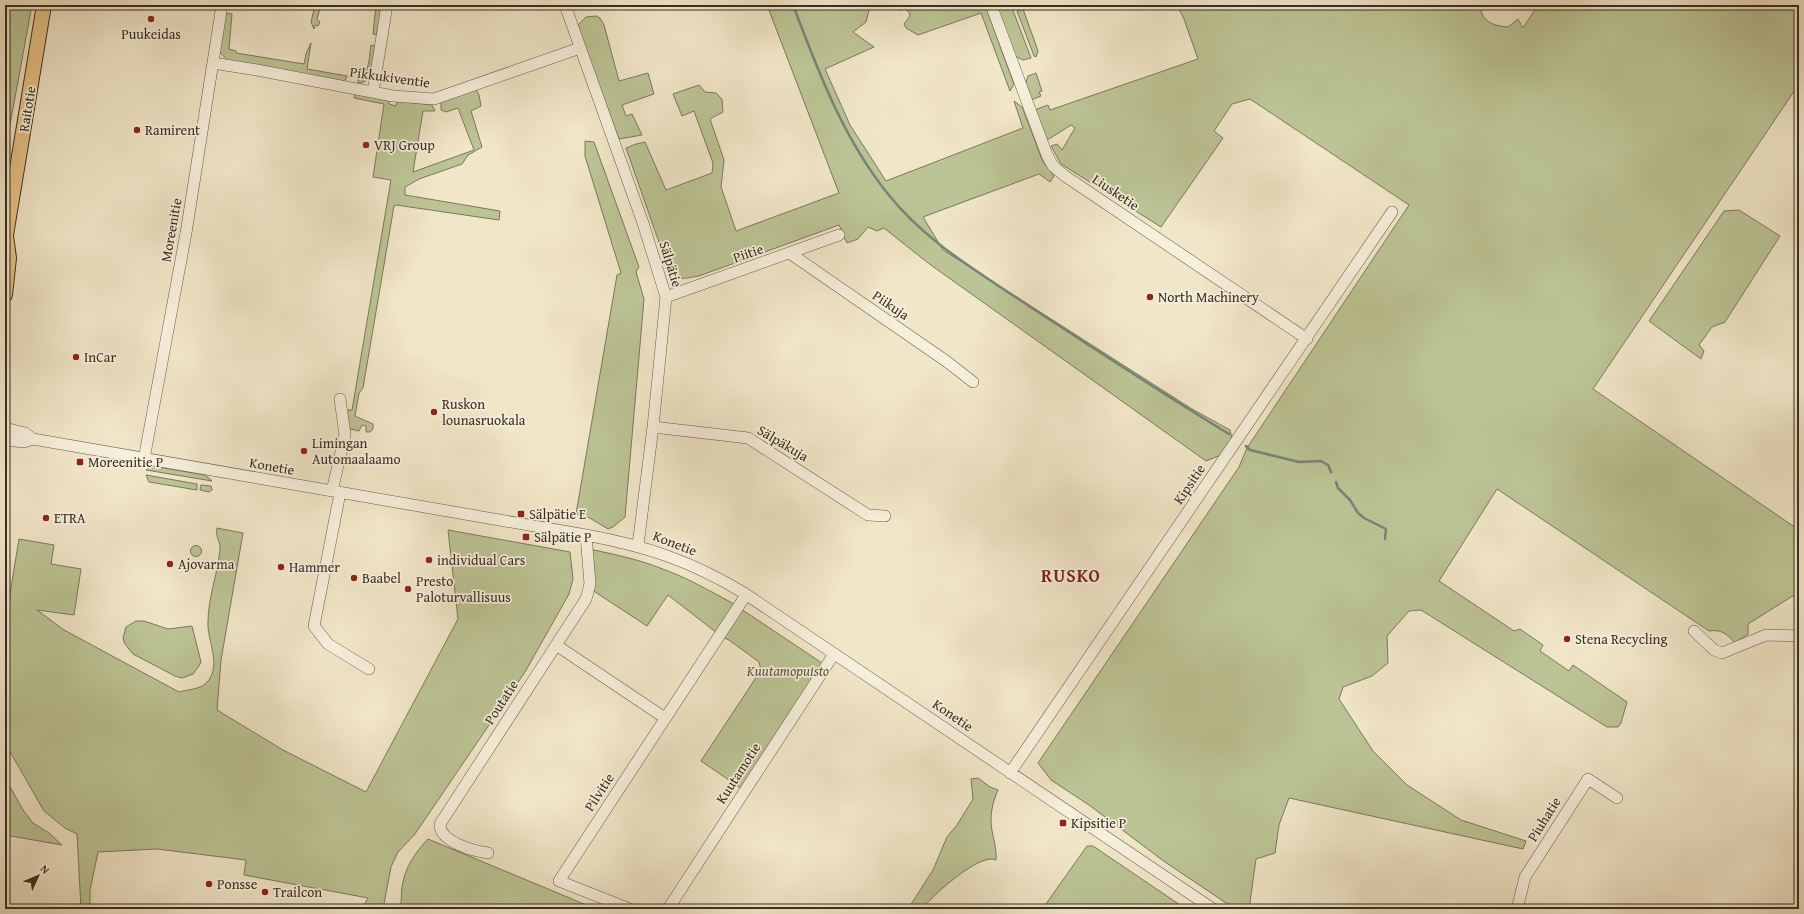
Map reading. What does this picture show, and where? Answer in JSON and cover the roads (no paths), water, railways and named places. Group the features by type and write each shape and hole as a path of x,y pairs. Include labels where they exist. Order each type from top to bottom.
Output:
{"main road":[{"name":"Raitotie","path":"5,295 9,258 6,239 44,5"}],"street":[{"name":"Moreenitie","path":"144,460 186,233 222,5"},
{"path":"373,92 387,5"},
{"name":"Sälpätie","path":"565,5 643,223 666,297 653,427 638,545"},
{"name":"Liusketie","path":"991,5 1047,155 1054,166 1065,176 1307,338"},
{"name":"Pikkukiventie","path":"213,63 373,92 434,99 580,48"},
{"name":"Kipsitie","path":"1010,773 1392,212"},
{"name":"Piitie","path":"666,297 791,254 839,235"},
{"name":"Piikuja","path":"791,254 973,382"},
{"path":"340,399 345,435 314,626 328,644 369,669"},
{"name":"Sälpäkuja","path":"653,427 748,438 868,515 886,516"},
{"name":"Konetie","path":"5,428 25,433 33,439 144,460 638,545 686,562 746,595 1213,909"},
{"name":"Konetie","path":"5,440 24,442 33,439"},
{"name":"Poutatie","path":"488,853 448,839 441,833 440,824 586,599 590,589 586,535"},
{"name":"Pilvitie","path":"630,909 559,881 746,595"},
{"path":"1694,631 1714,650 1722,653 1766,635 1799,636"},
{"path":"556,645 665,718"},
{"name":"Kuutamotie","path":"668,909 834,654"},
{"name":"Piuhatie","path":"1517,909 1525,878 1588,779 1617,798"}],"waterway":[{"path":"793,5 822,79 858,150 872,173 888,194 918,226 952,254 989,280 1127,370 1229,434"},
{"path":"1246,446 1250,450 1299,462 1321,461 1328,465 1331,472"},
{"path":"1336,482 1338,488 1350,500 1358,513 1364,518 1386,529 1385,539"}],"place":[{"name":"Puukeidas","path":"151,19"},
{"name":"Ramirent","path":"137,130"},
{"name":"VRJ Group","path":"366,145"},
{"name":"North Machinery","path":"1150,297"},
{"name":"InCar","path":"76,357"},
{"name":"Ruskon lounasruokala","path":"434,412"},
{"name":"Limingan Automaalaamo","path":"304,451"},
{"name":"Moreenitie P","path":"80,462"},
{"name":"Sälpätie E","path":"521,514"},
{"name":"ETRA","path":"46,518"},
{"name":"Sälpätie P","path":"526,537"},
{"name":"individual Cars","path":"429,560"},
{"name":"Ajovarma","path":"170,564"},
{"name":"Hammer","path":"281,567"},
{"name":"Baabel","path":"354,578"},
{"name":"Presto Paloturvallisuus","path":"408,589"},
{"name":"Stena Recycling","path":"1567,639"},
{"name":"Kipsitie P","path":"1063,823"},
{"name":"Ponsse","path":"209,884"},
{"name":"Trailcon","path":"265,892"}],"district":[{"name":"RUSKO","path":"1071,575"}],"park label":[{"name":"Kuutamopuisto","path":"788,671"}]}
